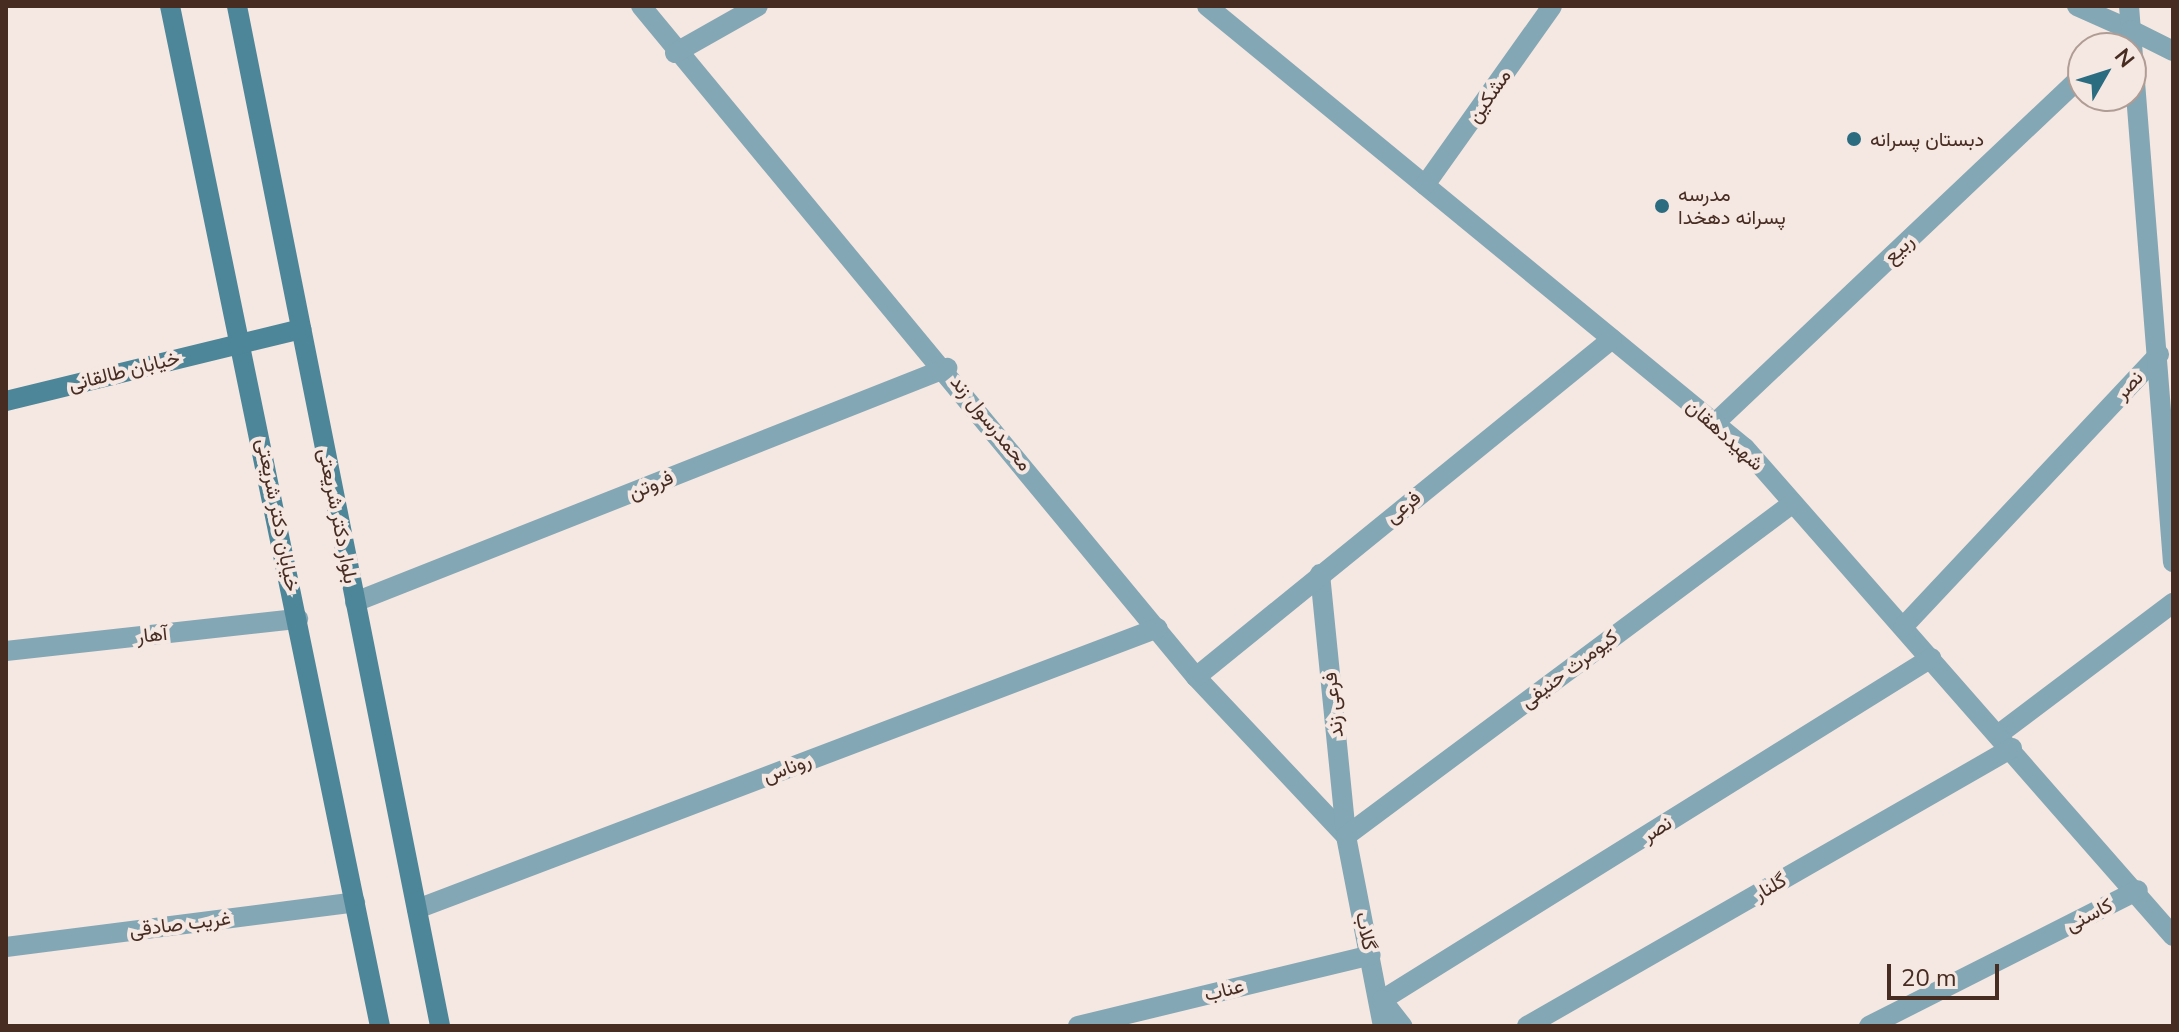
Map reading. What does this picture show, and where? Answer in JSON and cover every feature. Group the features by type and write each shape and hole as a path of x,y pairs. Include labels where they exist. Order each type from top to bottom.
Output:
{"main road":[{"name":"خیابان دکتر شریعتی","path":"170,6 243,340 380,1026"},
{"name":"بلوار دکتر شریعتی","path":"237,6 440,1026"},
{"name":"خیابان طالقانی","path":"6,401 243,340 301,329"}],"street":[{"name":"محمدرسول زند","path":"641,6 675,53 947,368 1196,677 1346,836"},
{"path":"675,53 758,6"},
{"name":"شهیددهقان","path":"1207,6 1715,423 1793,503 2006,741 2138,890 2173,936"},
{"name":"مشکین","path":"1425,185 1552,6"},
{"path":"2077,6 2173,51"},
{"path":"2129,6 2159,354 2173,562"},
{"name":"ربیع","path":"1715,423 2067,90"},
{"name":"فرعی","path":"1196,677 1612,339"},
{"name":"نصر","path":"1903,627 2159,354"},
{"name":"فروتن","path":"355,602 947,368"},
{"name":"کیومرث حنیفی","path":"1346,836 1793,503"},
{"name":"فرعی زند","path":"1320,574 1346,836"},
{"name":"گلنار","path":"1527,1026 2006,741 2173,603"},
{"name":"آهار","path":"6,651 298,619"},
{"name":"روناس","path":"417,909 1158,628"},
{"name":"نصر","path":"1382,1000 1931,658"},
{"name":"گلاب","path":"1346,836 1382,1000 1383,1026"},
{"name":"کاسنی","path":"1869,1026 2138,890"},
{"name":"غریب صادقی","path":"6,947 355,902"},
{"name":"عناب","path":"1078,1026 1371,955"},
{"path":"1382,1000 1402,1026"}],"place":[{"name":"دبستان پسرانه","path":"1854,139"},
{"name":"مدرسه پسرانه دهخدا","path":"1662,206"}]}
